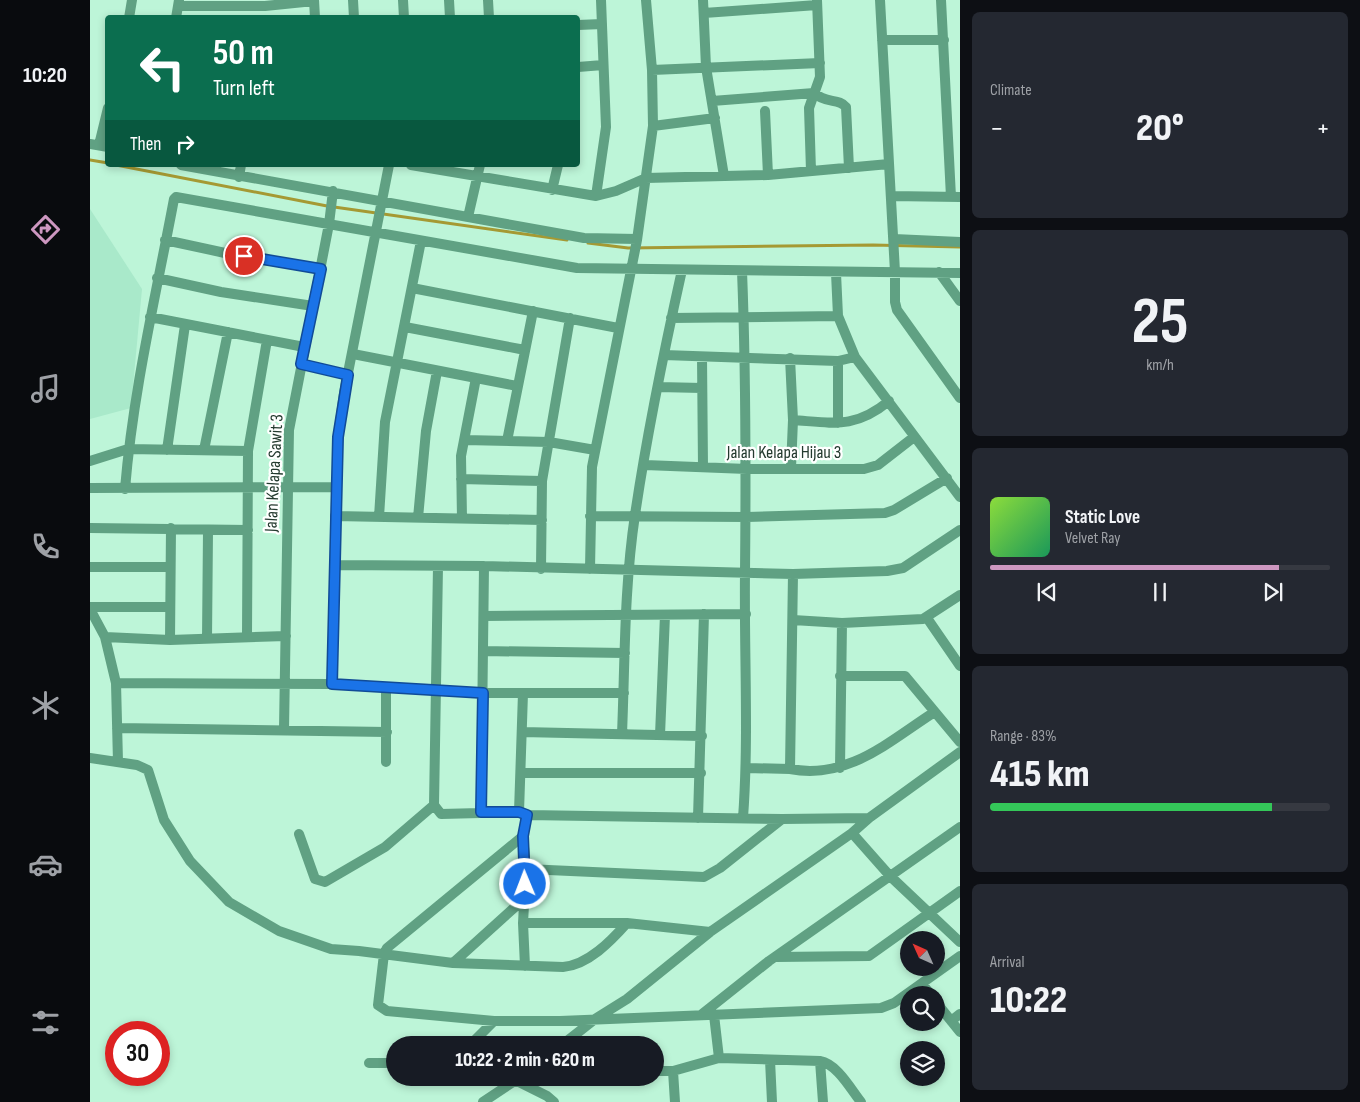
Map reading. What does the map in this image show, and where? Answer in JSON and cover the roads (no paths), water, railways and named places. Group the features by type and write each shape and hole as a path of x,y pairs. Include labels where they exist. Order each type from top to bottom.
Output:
{"street":[{"path":"130,15 132,0"},
{"path":"178,3 216,6 265,6 314,0 315,15"},
{"path":"353,0 354,15"},
{"path":"403,0 404,15"},
{"path":"449,0 450,15"},
{"path":"488,0 489,15"},
{"path":"596,196 606,135 601,0"},
{"path":"590,569 590,516 594,450 637,239 653,126 652,70 646,0"},
{"path":"703,0 706,67 724,176"},
{"path":"880,0 894,242 894,302 960,398"},
{"path":"891,196 955,197 941,0"},
{"path":"704,13 817,2 820,83 809,108 811,171"},
{"path":"214,15 216,6"},
{"path":"580,25 602,24"},
{"path":"882,40 944,40"},
{"path":"652,70 820,63"},
{"path":"580,67 603,65"},
{"path":"712,101 814,93 823,100 842,103 846,107 849,168"},
{"path":"765,111 768,175"},
{"path":"653,126 715,118"},
{"path":"99,146 105,121"},
{"path":"434,167 552,190 596,196 616,191 646,178 768,175 889,164"},
{"path":"192,167 333,196 468,217 584,238 637,239"},
{"path":"239,177 241,167"},
{"path":"332,684 338,437 380,204 389,167"},
{"path":"468,217 479,167"},
{"path":"552,190 558,167"},
{"path":"125,489 128,448 150,317 165,240 176,196 376,227 421,241 556,266 836,273 895,270 960,273"},
{"name":"Jalan Kelapa Sawit 3","path":"284,729 289,430 321,269 333,196"},
{"path":"165,240 225,253 321,269"},
{"path":"378,517 385,422 421,241"},
{"path":"894,242 960,242"},
{"path":"622,734 629,570 635,516 671,318 682,270"},
{"path":"742,271 746,358 747,469 745,573 747,768 743,818"},
{"path":"939,272 960,301"},
{"path":"836,273 838,316 842,330 855,357 960,497"},
{"path":"157,278 221,292 314,306"},
{"path":"412,288 618,328"},
{"path":"507,441 533,310"},
{"path":"671,318 838,316"},
{"path":"150,317 304,347"},
{"path":"541,569 542,481 570,318"},
{"path":"167,450 185,324"},
{"path":"405,327 525,350"},
{"path":"204,450 228,332"},
{"path":"247,637 248,451 267,340"},
{"path":"353,354 517,386"},
{"path":"664,355 838,361 855,357"},
{"path":"702,357 703,467"},
{"path":"790,358 793,420 791,468"},
{"path":"838,361 838,423"},
{"path":"301,364 348,375"},
{"path":"418,518 426,431 437,371"},
{"path":"462,519 461,456 476,378"},
{"path":"658,387 702,388"},
{"path":"793,420 838,423 861,419 889,401"},
{"name":"Jalan Kelapa Hijau 3","path":"645,465 747,469 872,468 887,459 914,436"},
{"path":"464,440 549,442 594,450"},
{"path":"90,461 128,448 248,451"},
{"path":"590,516 747,517 890,512 947,478"},
{"path":"461,479 542,481"},
{"path":"90,488 336,487"},
{"path":"335,516 542,520"},
{"path":"90,528 248,530"},
{"path":"170,640 171,528"},
{"path":"207,639 208,530"},
{"path":"334,565 484,566 541,569 793,574 895,570 909,564 960,530"},
{"path":"438,566 434,805 438,812 446,816 481,812 698,818 869,818"},
{"path":"481,812 484,566"},
{"path":"90,567 170,567"},
{"path":"790,768 793,574"},
{"path":"793,620 842,623 927,618 960,595"},
{"path":"118,762 116,683 105,637 90,608 170,607"},
{"path":"698,818 701,773 704,614"},
{"path":"484,616 746,614"},
{"path":"660,735 665,615"},
{"path":"927,618 960,666"},
{"path":"840,768 842,623"},
{"path":"105,637 170,640 286,636"},
{"path":"483,651 625,652"},
{"path":"840,676 902,675 912,682 934,713 960,742"},
{"path":"116,683 332,684 379,686 386,689 437,689 483,693 624,693"},
{"path":"386,689 386,762"},
{"path":"523,693 521,773 526,869 523,923 525,966"},
{"path":"747,768 825,770 840,768 869,754 934,713"},
{"path":"117,728 387,732"},
{"path":"522,732 702,736"},
{"path":"574,1036 628,999 710,932 852,833 869,818 960,752"},
{"path":"90,758 137,765 148,770 164,820 176,841 199,872 240,910 279,931 331,949 453,963 555,968 574,966 607,943 626,923"},
{"path":"521,773 701,773"},
{"path":"298,834 315,880 325,882 385,847 434,805"},
{"path":"526,869 704,877 720,868 782,819"},
{"path":"701,1015 776,957 960,827"},
{"path":"852,833 890,876 928,914 960,942"},
{"path":"523,836 393,941 384,954 378,1005 387,1012 494,1021 595,1020 881,1008 894,1003 960,956"},
{"path":"776,957 869,956 960,891"},
{"path":"453,963 525,898"},
{"path":"523,923 626,923 710,932"},
{"path":"945,1013 960,1032"},
{"path":"951,1021 960,1014"},
{"path":"714,1015 719,1058"},
{"path":"479,1036 494,1021"},
{"path":"664,1072 673,1071 719,1058 828,1062 861,1102"},
{"path":"770,1060 772,1102"},
{"path":"820,1061 823,1102"},
{"path":"369,1063 386,1064"},
{"path":"673,1071 675,1102"},
{"path":"483,1102 507,1086"},
{"path":"529,1086 554,1102"}],"waterway":[{"path":"90,160 105,162"},
{"path":"126,167 327,206 567,240"},
{"path":"588,243 628,248 873,245 960,247"}]}
